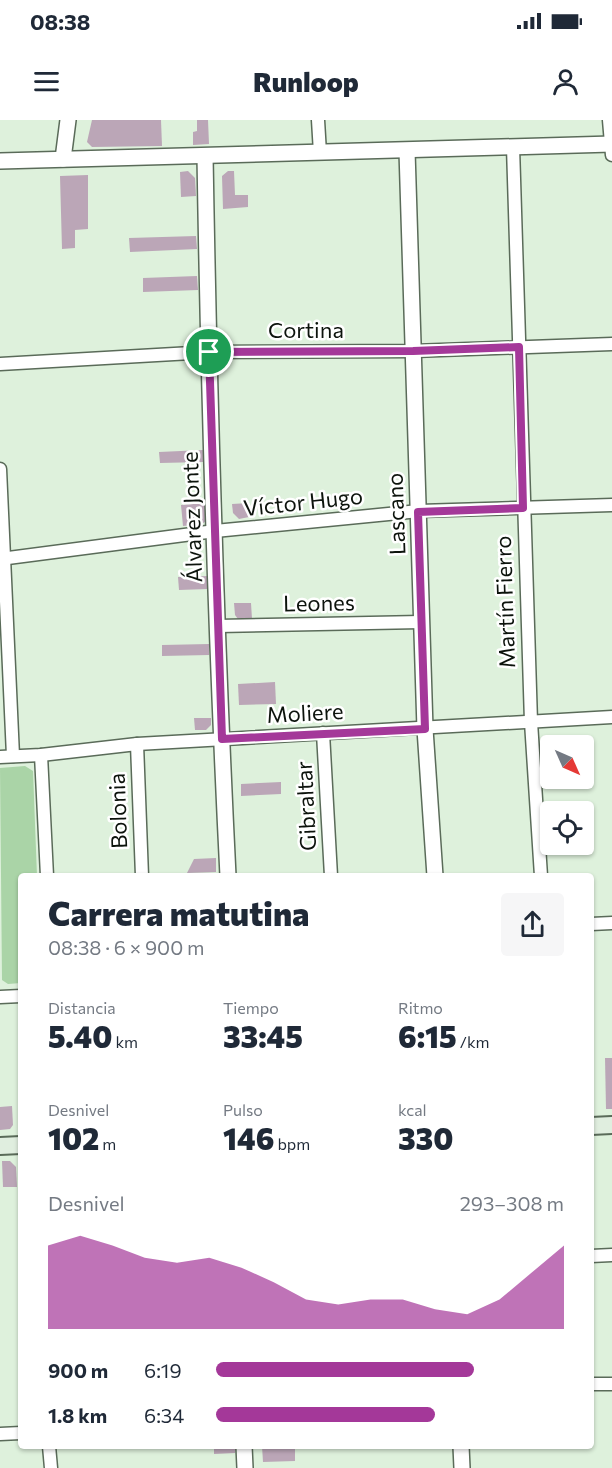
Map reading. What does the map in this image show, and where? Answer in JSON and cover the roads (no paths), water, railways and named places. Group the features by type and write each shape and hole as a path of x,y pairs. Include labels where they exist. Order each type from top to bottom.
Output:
{"main road":[{"path":"594,1126 612,1125"},
{"path":"0,1146 18,1145"}],"street":[{"path":"63,159 68,120"},
{"path":"318,120 320,153"},
{"path":"609,120 612,155"},
{"path":"0,161 612,144"},
{"name":"Martín Fierro","path":"513,147 531,722 541,873"},
{"name":"Lascano","path":"406,151 425,729 435,873"},
{"name":"Álvarez Jonte","path":"206,156 209,352 228,873"},
{"name":"Cortina","path":"0,364 209,352 413,351 612,344"},
{"path":"0,469 4,649 13,756"},
{"name":"Víctor Hugo","path":"2,558 215,531 418,512 612,506"},
{"name":"Leones","path":"218,626 422,622"},
{"name":"Moliere","path":"0,757 137,744 612,717"},
{"name":"Gibraltar","path":"323,733 331,873"},
{"name":"Bolonia","path":"137,744 142,873"},
{"path":"40,755 47,873"},
{"path":"594,924 612,923"},
{"path":"0,997 18,996"},
{"path":"594,1256 612,1255"},
{"path":"594,1384 612,1384"},
{"path":"0,1434 18,1433"},
{"path":"49,1449 51,1468"},
{"path":"244,1449 245,1468"},
{"path":"461,1449 462,1468"}]}
